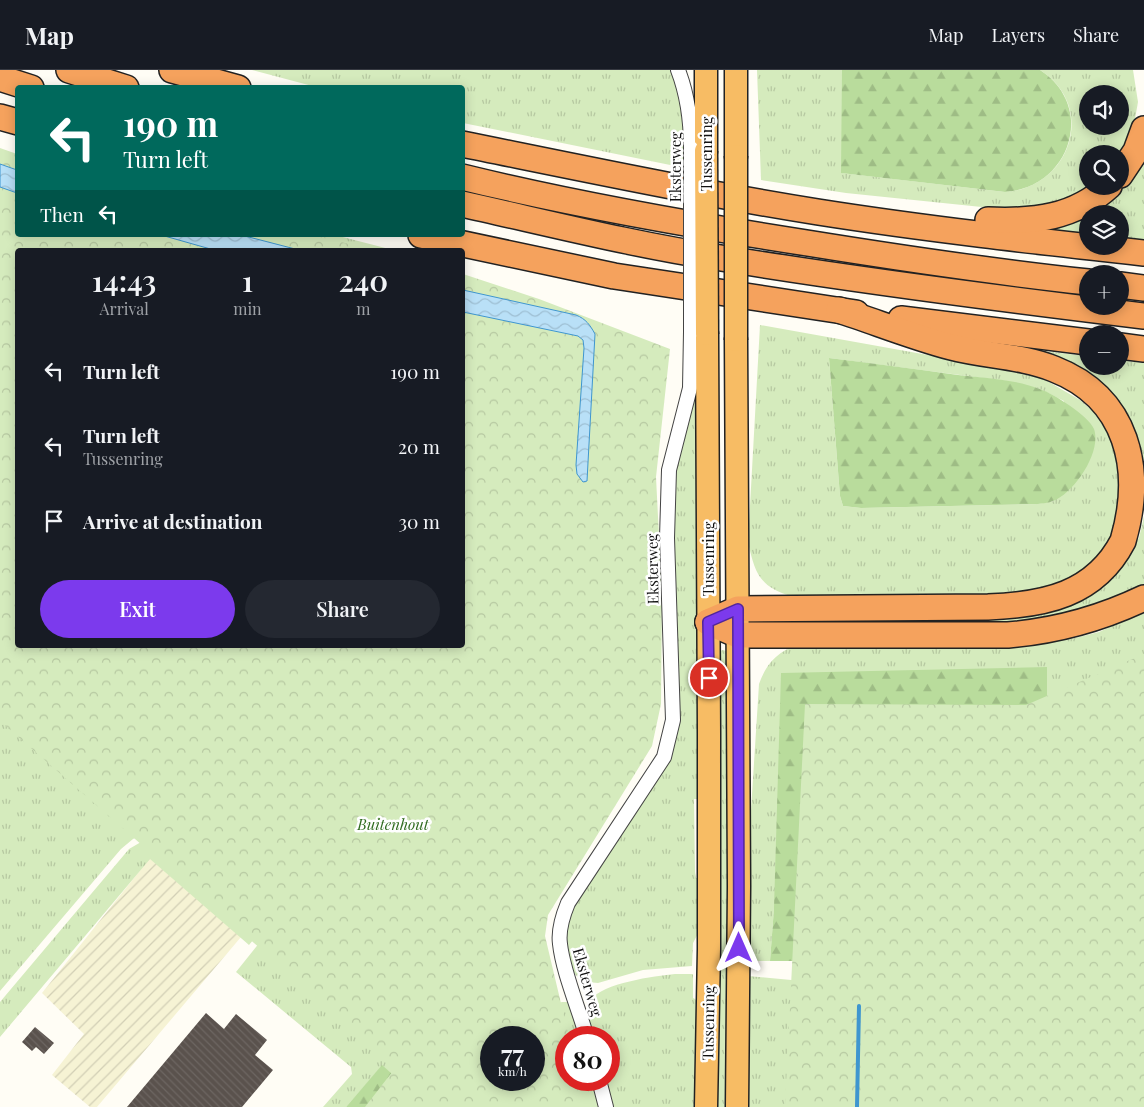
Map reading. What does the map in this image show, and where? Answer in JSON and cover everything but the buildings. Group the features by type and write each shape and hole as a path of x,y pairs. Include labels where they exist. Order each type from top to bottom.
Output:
{"highway":[{"path":"69,70 116,85"},
{"path":"172,70 227,85"},
{"name":"Tussenring","path":"706,70 698,149 699,333 708,622 709,949 706,1107"},
{"name":"Tussenring","path":"736,70 739,948 737,1107"},
{"path":"0,78 21,85"},
{"path":"0,117 15,121"},
{"path":"1129,162 1136,151 1144,129"},
{"path":"465,145 653,183 819,212 1144,253"},
{"path":"465,178 583,204 720,230 891,257 1079,281"},
{"path":"819,212 1030,221 1051,217 1077,208 1098,195"},
{"path":"465,205 578,230 719,258 971,295 1144,316"},
{"path":"430,237 614,276 840,310 1079,341"},
{"path":"1129,286 1144,288"},
{"path":"708,622 738,609 988,607 1042,601 1073,592 1099,574 1116,553 1132,519 1137,502 1138,477 1136,454 1130,437 1110,406 1083,383 1053,368 952,347 840,310"},
{"path":"1129,347 1144,349"},
{"path":"708,622 738,636 1008,636 1037,633 1072,626 1106,615 1144,598"}],"street":[{"name":"Eksterweg","path":"678,70 684,86 698,149"},
{"name":"Eksterweg","path":"583,1026 559,943 561,928 568,903 664,757 673,720 667,538 669,470 690,388 699,333"},
{"path":"602,1091 606,1107"}],"shaded area":[{"path":"150,858 241,937 97,1107 90,1107 52,1075 84,1034 42,993"}],"green space":[{"path":"252,70 672,70 683,100 685,168 465,123 465,85 308,85"},
{"path":"757,70 842,70 842,173 1005,192 1028,187 1046,176 1060,161 1069,143 1072,124 1068,104 1058,86 1040,70 1133,70 1138,102 1133,130 1128,145 1079,145 1080,195 1074,199 1020,211 846,193 761,180"},
{"path":"842,70 1040,70 1058,86 1068,104 1071,124 1068,143 1060,161 1046,176 1028,187 1005,192 841,173"},
{"name":"Buitenhout","path":"0,148 15,153 15,237 320,237 366,248 15,248 15,648 465,648 465,275 539,299 670,349 656,477 662,596 661,704 652,746 548,915 545,936 566,1026 555,1026 555,1091 582,1091 586,1107 365,1107 396,1067 0,721"},
{"path":"1144,148 1144,240 1129,239 1129,205 1083,205 1093,195 1129,195 1129,162"},
{"path":"1079,208 1079,233 1032,228 1072,215"},
{"path":"249,237 343,237 385,248 291,248"},
{"path":"760,325 1006,369 1042,378 1080,400 1103,420 1117,442 1126,496 1106,555 1073,579 1022,595 794,597 773,589 766,584 753,563 748,542","holes":["829,358 1006,381 1040,389 1064,401 1054,501 1038,504 861,508 843,506 840,496"]},
{"path":"1008,347 1079,355 1079,372"},
{"path":"829,358 999,379 1040,389 1070,406 1091,424 1094,429 1095,438 1090,460 1069,490 1061,497 1048,503 861,508 843,506 840,496"},
{"path":"1129,361 1144,363 1144,462 1140,445 1129,418 1112,394 1088,375 1129,375"},
{"path":"697,380 701,764 697,799 694,799 695,872 698,879 702,926 693,943 692,966 643,970 598,983 589,982 576,975 569,963 566,947 567,921 576,903 670,752 671,530 673,491 677,464"},
{"path":"1144,516 1144,592 1053,627 909,624 1008,613 1125,557 1139,538"},
{"path":"1144,611 1144,697 1047,709 1047,667 774,908 770,961 748,961 749,842 759,684 765,670 778,655 797,645 953,648 1033,643 1075,638 1099,632"},
{"path":"720,651 729,652 731,1107 718,1107"},
{"path":"1144,654 1144,1107 785,1107 805,704 1026,705"},
{"path":"1047,667 1047,709 795,961 770,961 774,908 781,673"},
{"path":"0,702 139,836 121,849 0,991"},
{"path":"141,842 259,933 249,945 150,859 0,1037 0,1002 129,849"},
{"path":"264,937 540,1009 562,1002 571,1002 579,1026 555,1026 555,1091 599,1091 603,1107 559,1107 545,1068 545,1026 480,1026 480,1050 429,1107 382,1066 346,1107 323,1107 352,1074 351,1067 236,972"},
{"path":"675,974 693,974 693,998 702,1011 702,1107 610,1107 606,1091 620,1091 620,1026 589,1026 587,1009 591,1000 606,989 643,979"},
{"path":"748,976 802,981 830,1107 746,1107"},
{"path":"382,1065 429,1107 346,1107"}],"water":[{"path":"0,164 15,169 15,192 0,187"},
{"path":"168,237 249,237 291,248 207,248"},
{"path":"465,290 576,315 585,320 595,334 587,481 583,482 577,474 576,465 584,348 583,340 578,336 465,312"}],"waterway":[{"path":"857,1107 859,1006"}],"route":[{"path":"709,678 708,622 738,609 739,948"}]}
